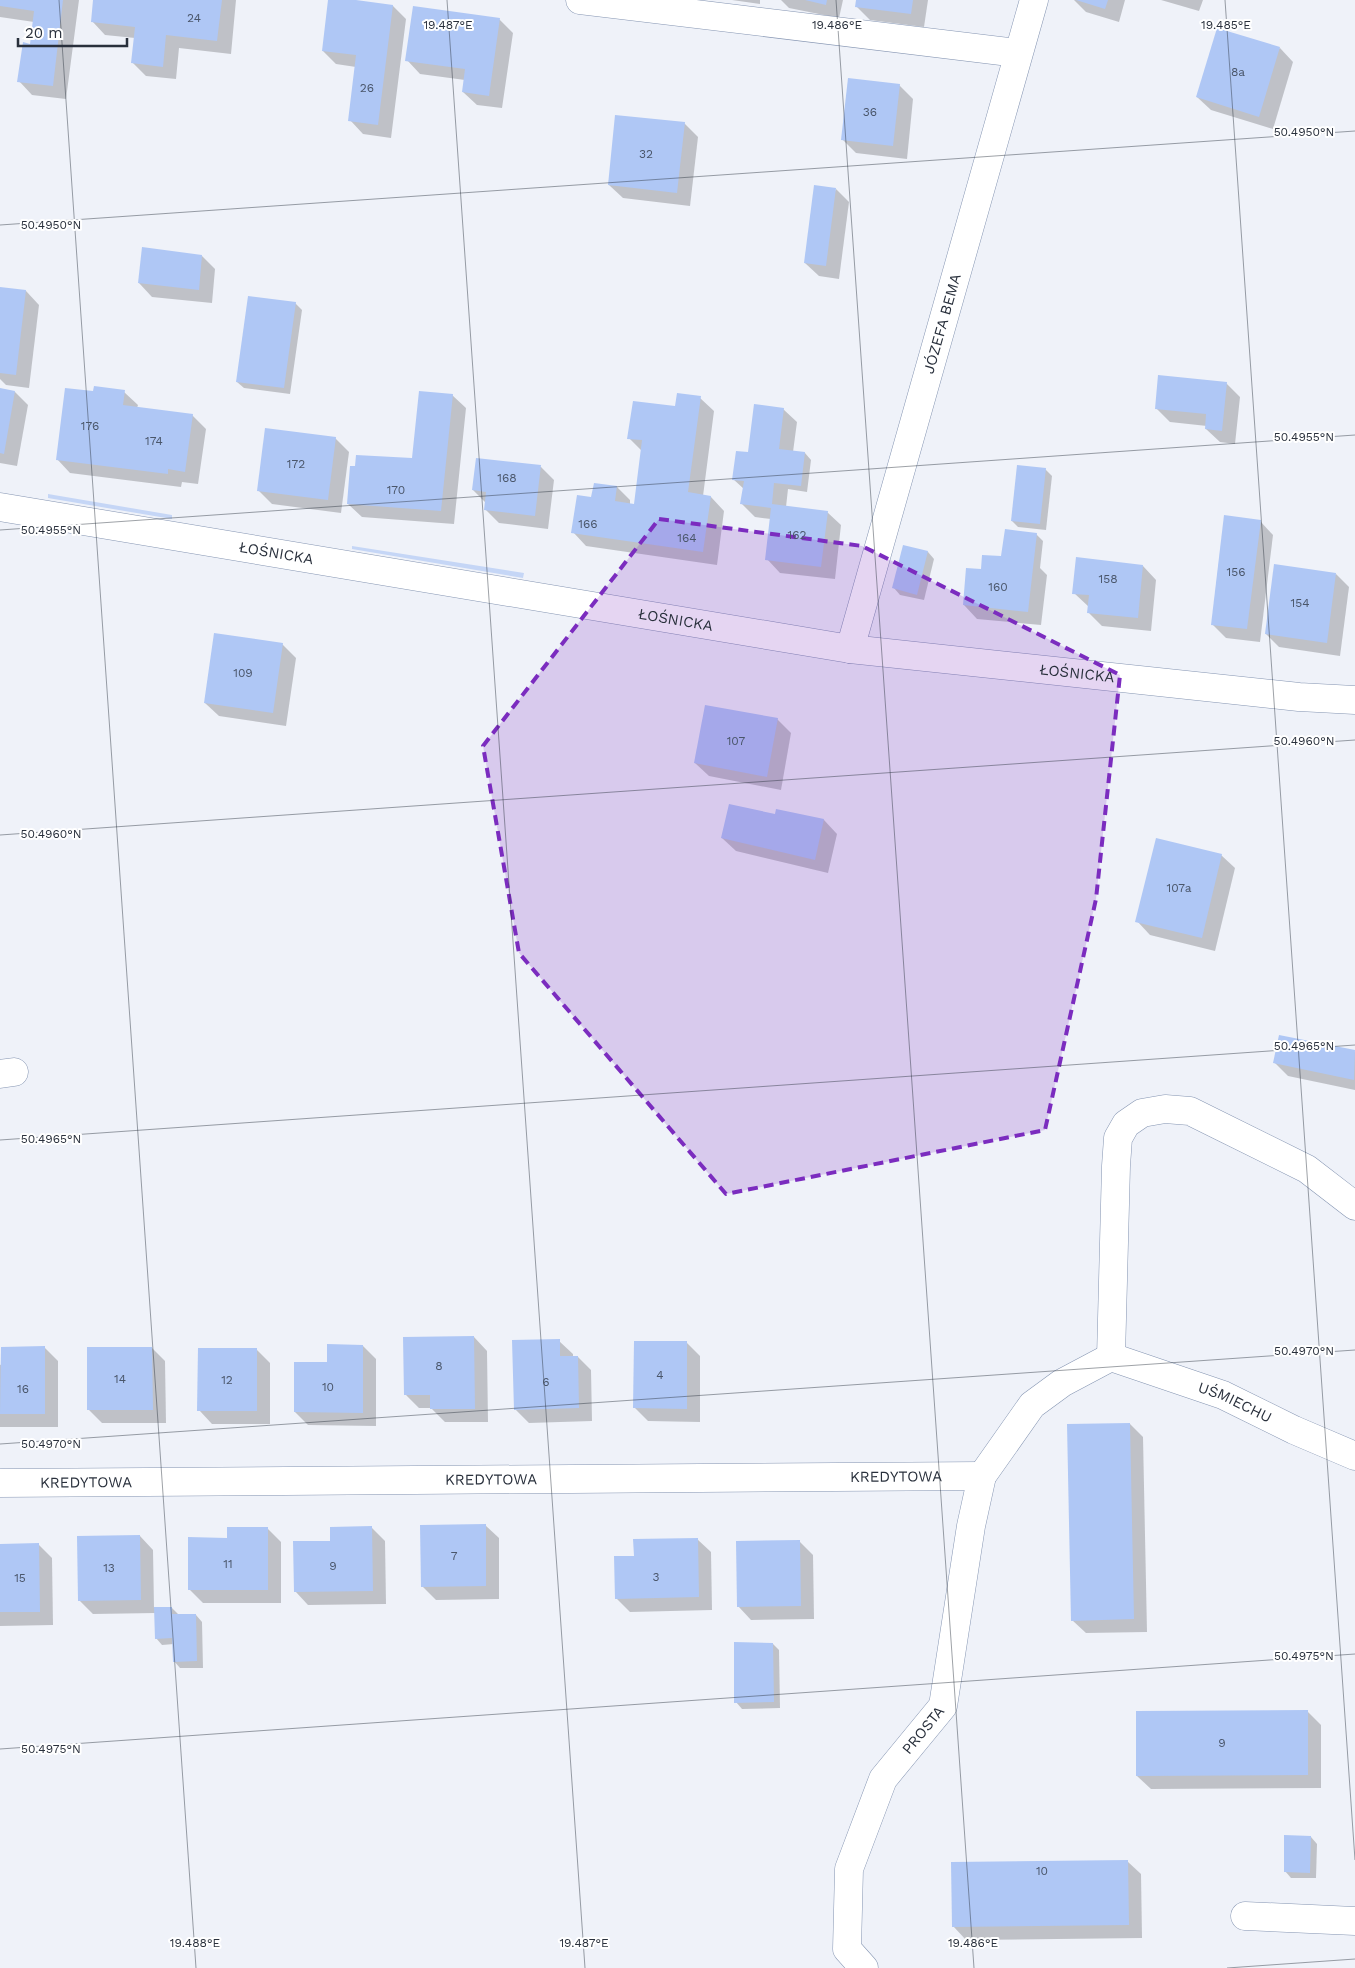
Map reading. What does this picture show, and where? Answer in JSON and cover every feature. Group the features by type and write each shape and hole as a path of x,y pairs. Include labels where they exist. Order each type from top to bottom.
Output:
{"street":[{"path":"580,0 1018,53"},
{"name":"JÓZEFA BEMA","path":"850,649 1034,0"},
{"name":"ŁOŚNICKA","path":"0,507 850,649 1279,694 1355,700"},
{"path":"982,1476 1032,1405 1062,1384 1111,1358 1116,1166 1118,1138 1126,1124 1142,1113 1165,1109 1190,1111 1307,1169 1355,1206"},
{"name":"UŚMIECHU","path":"1111,1358 1223,1395 1294,1430 1355,1456"},
{"name":"KREDYTOWA","path":"0,1483 982,1476"},
{"name":"PROSTA","path":"864,1968 847,1949 849,1869 882,1779 943,1706 971,1526 982,1476"},
{"path":"1245,1916 1355,1922"}],"highlighted area":[{"path":"659,519 862,546 1120,675 1096,899 1045,1130 726,1194 519,953 483,746"}],"shaded area":[{"path":"48,494 172,515 172,519 48,498"},
{"path":"352,546 524,573 523,578 352,549"}],"building":[{"path":"0,0 63,0 53,86 17,82 23,42 30,44 34,11 0,6"},
{"path":"93,0 222,0 217,41 166,35 163,67 131,63 135,27 91,22"},
{"path":"328,0 356,0 393,5 378,125 348,121 356,55 322,51"},
{"path":"805,0 827,0 826,5"},
{"path":"856,0 913,0 911,14 855,7"},
{"path":"1076,0 1108,0 1105,9"},
{"path":"413,6 500,18 489,96 462,92 465,69 405,61"},
{"path":"1217,28 1280,47 1259,117 1196,97"},
{"path":"848,78 900,84 893,146 841,140"},
{"path":"615,115 685,122 677,193 608,185"},
{"path":"814,185 836,188 826,266 804,263"},
{"path":"142,247 202,255 199,290 138,283"},
{"path":"0,287 26,290 16,375 0,373"},
{"path":"248,296 296,302 284,388 236,382"},
{"path":"1158,375 1227,382 1222,431 1205,429 1206,414 1155,409"},
{"path":"94,386 125,390 123,405 193,414 185,472 168,469 168,474 56,460 65,388 93,391"},
{"path":"0,388 15,391 4,454 0,453"},
{"path":"419,391 453,394 441,511 347,504 350,466 355,466 356,455 412,458"},
{"path":"677,393 701,396 688,492 711,496 703,552 571,533 577,495 591,497 594,483 617,486 615,501 634,504 642,440 627,439 633,401 675,406"},
{"path":"754,404 784,408 779,449 805,452 801,486 774,483 772,504 828,511 821,567 765,560 771,508 740,504 744,481 732,480 736,451 748,452"},
{"path":"265,428 336,437 328,500 257,491"},
{"path":"476,458 541,465 535,516 484,510 486,492 472,490"},
{"path":"1017,465 1046,468 1040,524 1011,521"},
{"path":"1224,515 1261,520 1247,629 1211,625"},
{"path":"1005,529 1037,533 1028,612 963,605 966,568 981,569 982,555 1001,556"},
{"path":"903,545 928,551 917,595 892,588"},
{"path":"1076,557 1143,565 1138,618 1087,613 1089,595 1072,594"},
{"path":"1274,564 1336,573 1327,643 1265,634"},
{"path":"214,633 283,643 273,713 204,703"},
{"path":"705,705 778,718 767,777 694,763"},
{"path":"729,804 775,814 776,809 824,819 815,860 721,838"},
{"path":"1156,838 1222,854 1202,938 1135,922"},
{"path":"1279,1035 1355,1050 1354,1080 1273,1063"},
{"path":"474,1336 475,1409 430,1409 430,1395 404,1395 403,1337"},
{"path":"560,1339 560,1356 578,1356 579,1408 514,1410 512,1340"},
{"path":"634,1341 687,1341 687,1409 633,1408"},
{"path":"327,1344 363,1345 363,1413 294,1412 294,1362 327,1362"},
{"path":"45,1346 45,1414 0,1414 1,1347"},
{"path":"87,1347 152,1347 153,1410 87,1410"},
{"path":"198,1348 257,1348 257,1411 197,1411"},
{"path":"1130,1423 1134,1619 1071,1621 1067,1424"},
{"path":"486,1524 486,1586 421,1587 420,1525"},
{"path":"372,1526 373,1591 294,1592 293,1541 330,1541 330,1527"},
{"path":"227,1527 268,1527 268,1590 188,1590 188,1537 227,1538"},
{"path":"140,1535 141,1600 78,1601 77,1536"},
{"path":"698,1538 699,1597 615,1599 614,1556 634,1556 633,1539"},
{"path":"800,1540 801,1606 737,1607 736,1541"},
{"path":"39,1543 40,1612 0,1612 0,1544"},
{"path":"154,1607 172,1607 172,1614 196,1614 197,1661 173,1662 172,1638 155,1639"},
{"path":"734,1642 773,1643 774,1702 734,1703"},
{"path":"1308,1710 1308,1775 1136,1776 1136,1711"},
{"path":"1284,1835 1311,1836 1310,1873 1284,1872"},
{"path":"1128,1860 1129,1925 952,1927 951,1862"}]}
